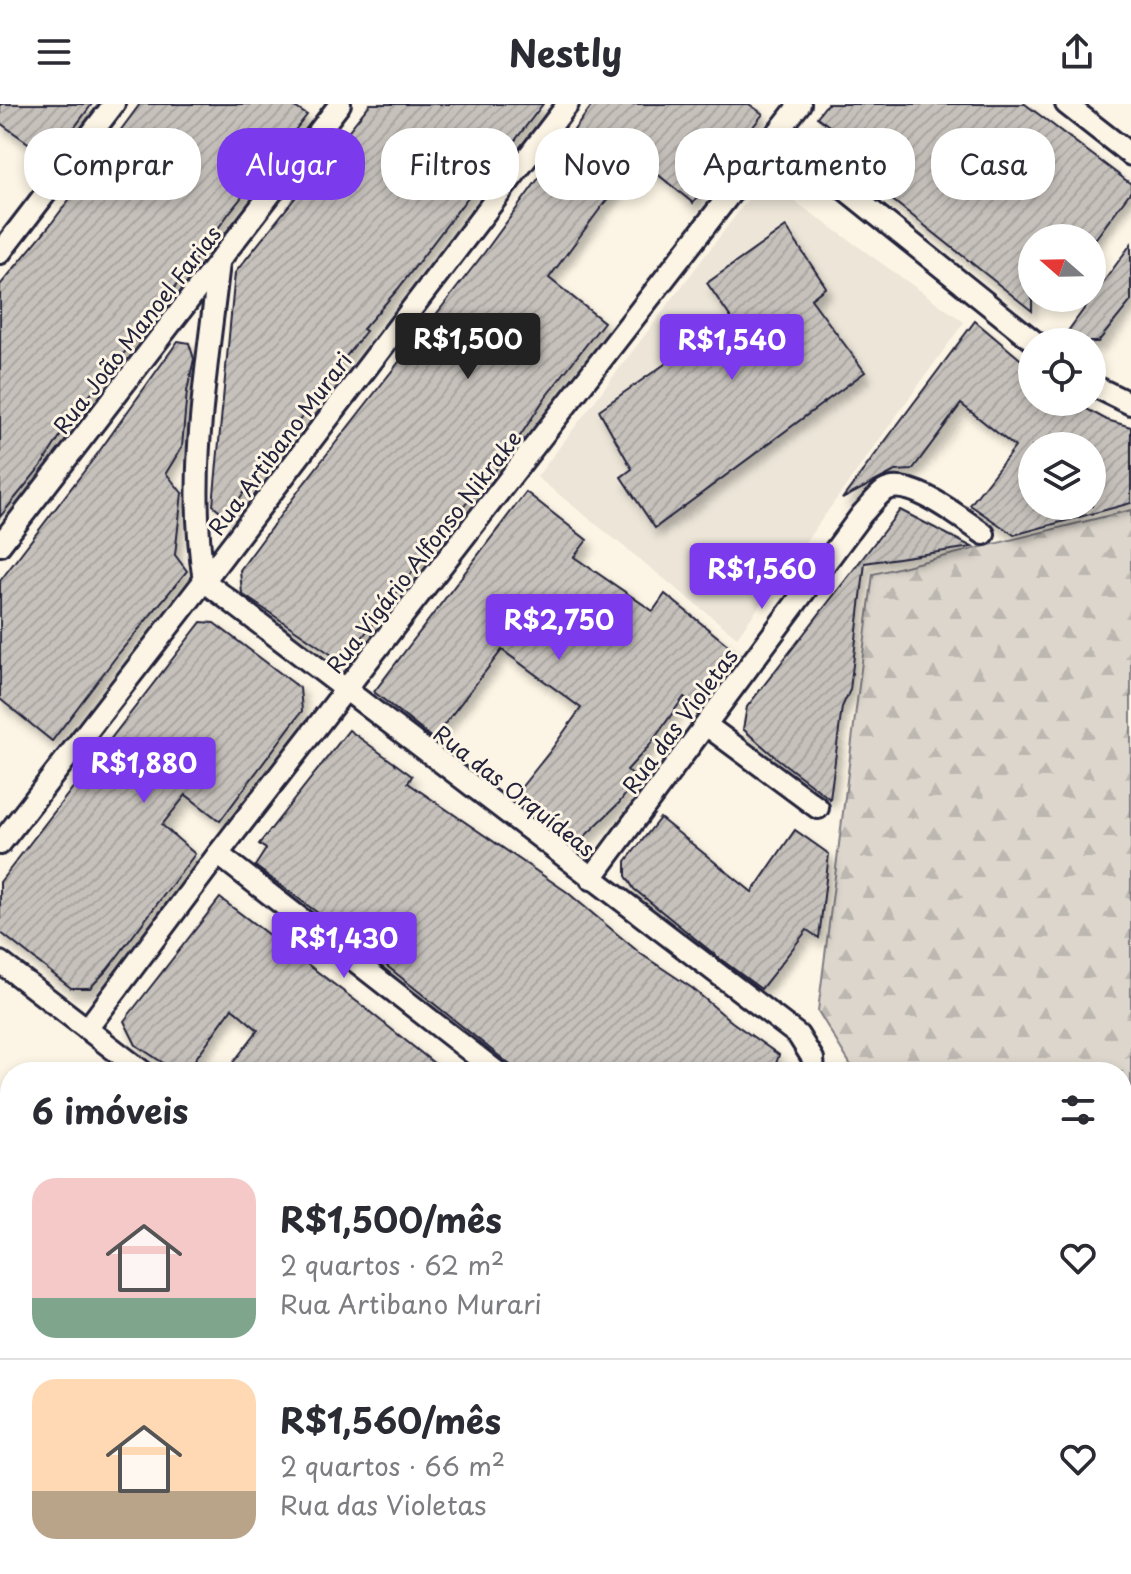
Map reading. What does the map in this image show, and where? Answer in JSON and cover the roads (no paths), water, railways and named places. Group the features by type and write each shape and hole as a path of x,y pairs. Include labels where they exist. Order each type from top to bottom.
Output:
{"street":[{"path":"0,253 114,104"},
{"name":"Rua João Manoel Farias","path":"0,545 340,104"},
{"name":"Rua Artibano Murari","path":"0,844 568,104"},
{"name":"Rua Vigário Alfonso Nikrake","path":"781,128 800,104"},
{"path":"1066,104 1131,155"},
{"name":"Rua Vigário Alfonso Nikrake","path":"87,1029 218,854 725,200"},
{"path":"858,200 1018,328"},
{"path":"204,581 198,541 198,448 219,261"},
{"path":"1106,392 1131,404"},
{"name":"Rua das Violetas","path":"591,879 862,514 885,491 896,487 918,491 984,534"},
{"name":"Rua das Orquídeas","path":"204,581 798,1035 813,1062"},
{"path":"706,725 818,808"},
{"path":"218,854 484,1062"},
{"path":"0,962 130,1062"}]}
